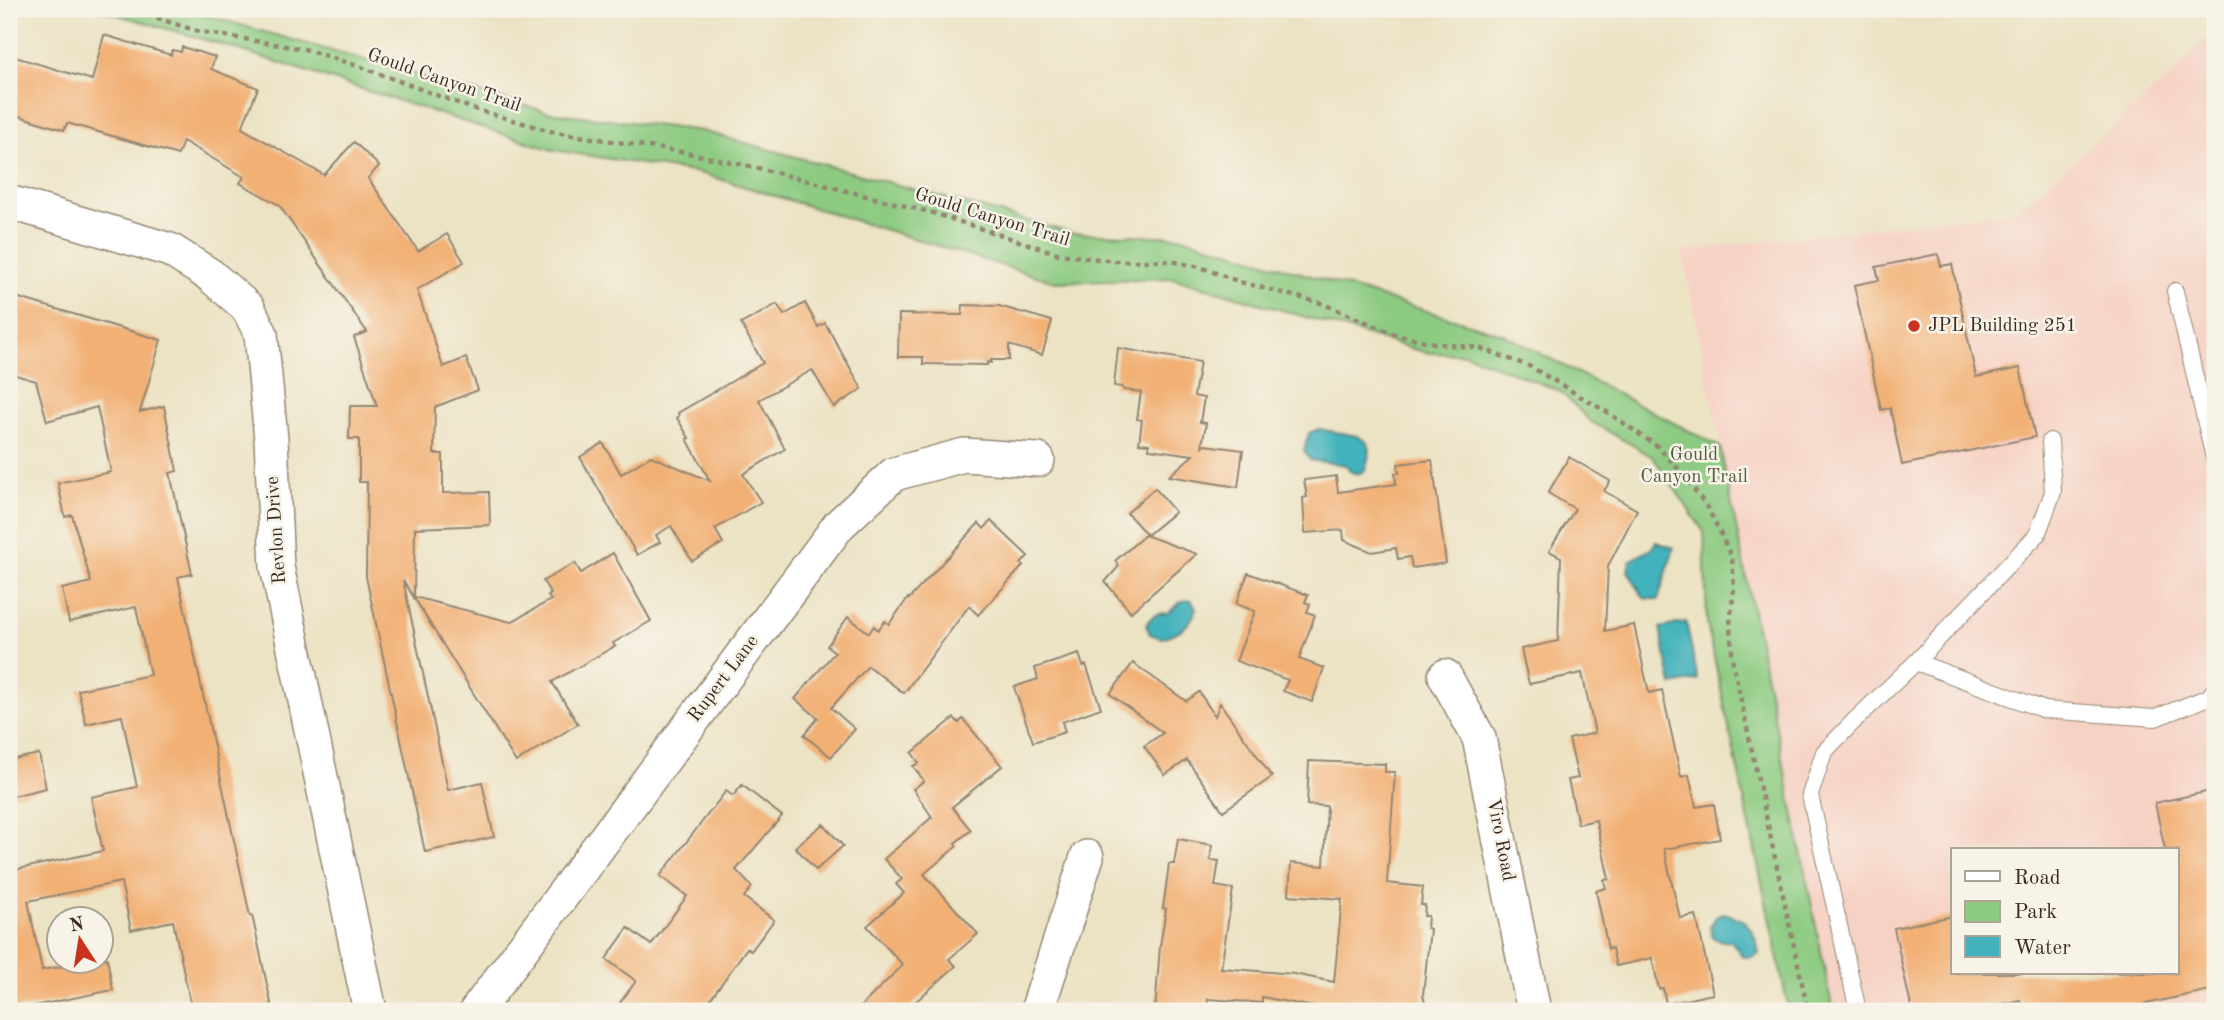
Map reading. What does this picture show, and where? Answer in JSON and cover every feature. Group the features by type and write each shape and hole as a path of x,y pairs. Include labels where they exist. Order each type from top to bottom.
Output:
{"street":[{"name":"Revlon Drive","path":"9,202 170,250 210,275 248,308 261,334 271,439 277,567 370,1011"},
{"name":"Rupert Lane","path":"476,1011 838,525 894,474 964,455 1038,460"},
{"name":"Viro Road","path":"1445,676 1479,738 1534,1011"},
{"path":"1037,1011 1087,857"}],"lane":[{"path":"2175,292 2215,463"},
{"path":"1858,1011 1810,795 1825,752 1854,720 1916,663 2037,535 2053,492 2050,441"},
{"path":"1916,663 2045,710 2155,718 2209,697 2215,690"}],"path":[{"name":"Gould Canyon Trail","path":"128,9 201,32 304,49 474,109 554,132 688,153 754,167 933,213 1059,254 1114,261 1170,261 1200,267 1240,282 1321,303 1397,335 1438,344 1480,348 1531,367 1559,383 1657,446 1682,473 1708,508 1732,558 1734,587 1730,624 1733,663 1808,1011"}],"shaded area":[{"path":"2215,29 2215,1011 1833,1011 1682,251 2016,211 2176,71"}],"green space":[{"name":"Gould Canyon Trail","path":"98,9 184,9 548,112 702,131 1072,233 1182,237 1503,334 1720,447 1833,1011 1789,1011 1707,624 1704,532 1653,457 1590,421 1560,391 1466,354 1427,353 1173,278 1056,282 700,173 553,150 230,47"}],"water":[{"path":"1319,429 1357,436 1368,443 1370,451 1365,470 1358,474 1351,472 1346,465 1310,460 1304,450 1309,433"},
{"path":"1656,542 1674,548 1658,600 1644,598 1628,571 1630,561 1651,549"},
{"path":"1191,600 1196,608 1191,620 1183,628 1161,638 1150,634 1146,625 1153,617 1168,613 1182,601"},
{"path":"1686,622 1698,680 1672,685 1660,628"},
{"path":"1723,913 1738,918 1748,926 1755,937 1759,953 1752,957 1743,957 1731,941 1712,937 1710,927 1716,917"}],"building":[{"path":"104,35 171,55 172,50 181,52 182,47 215,57 211,69 258,88 242,128 324,175 354,142 379,166 368,178 418,251 447,234 464,262 417,290 443,367 466,358 478,390 435,407 434,454 443,454 443,493 489,492 490,525 415,528 414,597 511,622 551,600 548,596 551,594 543,581 575,563 581,573 613,553 651,621 613,643 615,646 552,682 578,724 516,762 403,580 448,790 482,782 494,837 425,852 366,577 367,482 359,482 359,439 349,439 350,406 377,406 354,337 367,332 279,205 240,183 244,177 183,141 178,155 67,123 64,130 9,113 9,55 92,80"},
{"name":"JPL Building 251","path":"1938,254 1941,266 1952,264 1976,377 2020,368 2035,437 1902,465 1890,408 1881,410 1854,285 1879,280 1876,267"},
{"path":"9,295 161,340 140,412 164,406 177,471 170,473 192,574 178,577 272,1008 255,1011 192,1011 173,921 131,930 121,882 28,901 42,970 46,969 46,974 110,974 113,990 9,1011 9,871 103,851 91,797 137,787 122,716 86,724 78,690 150,675 136,607 69,622 62,589 91,582 72,515 65,517 58,483 111,472 97,407 47,421 36,381 9,373"},
{"path":"805,303 818,327 825,323 862,389 834,407 812,370 759,400 785,449 743,474 761,502 715,529 723,543 692,561 671,526 656,535 660,542 637,555 580,457 603,443 621,474 651,456 710,481 677,418 678,413 763,363 741,324 777,304 784,315"},
{"path":"963,305 999,306 1052,321 1042,355 1009,345 1009,360 991,360 987,365 923,364 923,357 898,357 899,314 962,315"},
{"path":"1118,348 1200,362 1194,396 1204,398 1200,422 1206,423 1202,447 1205,445 1243,450 1238,487 1169,476 1193,455 1149,449 1149,444 1139,443 1142,420 1137,419 1141,392 1114,386"},
{"path":"1569,457 1610,481 1604,491 1637,510 1608,566 1605,631 1634,625 1649,693 1662,690 1681,777 1689,775 1696,807 1714,804 1720,839 1664,849 1680,918 1696,915 1713,994 1666,1004 1663,988 1659,989 1652,958 1616,966 1612,948 1608,949 1596,891 1606,888 1604,880 1609,879 1596,820 1578,824 1568,780 1578,778 1569,739 1595,733 1582,673 1529,684 1521,649 1558,641 1561,557 1549,551 1575,509 1548,493"},
{"path":"1432,460 1446,563 1412,568 1410,557 1398,559 1396,548 1372,552 1344,540 1343,530 1305,533 1303,498 1307,497 1304,480 1336,476 1338,492 1396,484 1398,464"},
{"path":"1155,488 1175,512 1147,535 1127,513"},
{"path":"991,521 1028,556 1021,564 1023,566 978,615 969,606 904,693 868,666 831,708 855,729 831,757 804,735 818,718 795,699 835,652 827,646 848,617 869,633 874,626 878,630 885,621 889,624 908,598 979,523 984,529"},
{"path":"1145,535 1197,554 1131,612 1105,582 1119,566 1115,561"},
{"path":"1248,573 1308,595 1305,602 1310,604 1307,612 1315,615 1299,659 1324,668 1312,702 1283,691 1288,680 1236,661 1255,611 1236,604"},
{"path":"1079,654 1083,666 1086,665 1101,708 1062,722 1065,732 1033,742 1014,687 1038,679 1035,668"},
{"path":"1133,663 1186,701 1199,692 1215,716 1220,703 1272,777 1223,811 1187,760 1165,775 1144,746 1163,733 1110,694"},
{"path":"954,718 959,723 963,719 1002,766 952,807 971,830 955,843 957,846 924,874 978,934 949,959 956,966 905,1011 856,1011 903,965 867,926 904,893 896,884 902,879 884,859 932,817 913,789 924,781 913,766 919,763 912,753"},
{"path":"39,754 46,788 9,797 9,760"},
{"path":"1309,761 1385,764 1385,772 1395,772 1387,883 1423,887 1421,905 1425,905 1424,916 1428,916 1427,928 1430,929 1423,995 1427,1011 1334,1011 1262,997 1262,1003 1208,999 1207,1011 1155,1011 1166,909 1163,908 1169,864 1174,864 1178,839 1212,845 1210,860 1219,861 1215,886 1233,889 1221,968 1294,974 1334,982 1342,899 1289,895 1291,863 1324,866 1327,806 1307,805"},
{"path":"742,785 782,816 736,870 752,887 744,897 774,920 751,951 747,948 702,1011 614,1011 636,981 606,959 628,928 651,945 687,896 660,876 726,791 733,796"},
{"path":"2215,790 2215,989 2113,1011 2023,1011 2020,1000 1967,1011 1912,1011 1894,928 1951,916 1951,974 2178,974 2178,848 2165,848 2155,803"},
{"path":"823,824 843,846 816,870 795,847"}],"place":[{"name":"JPL Building 251","path":"1914,326"}]}
